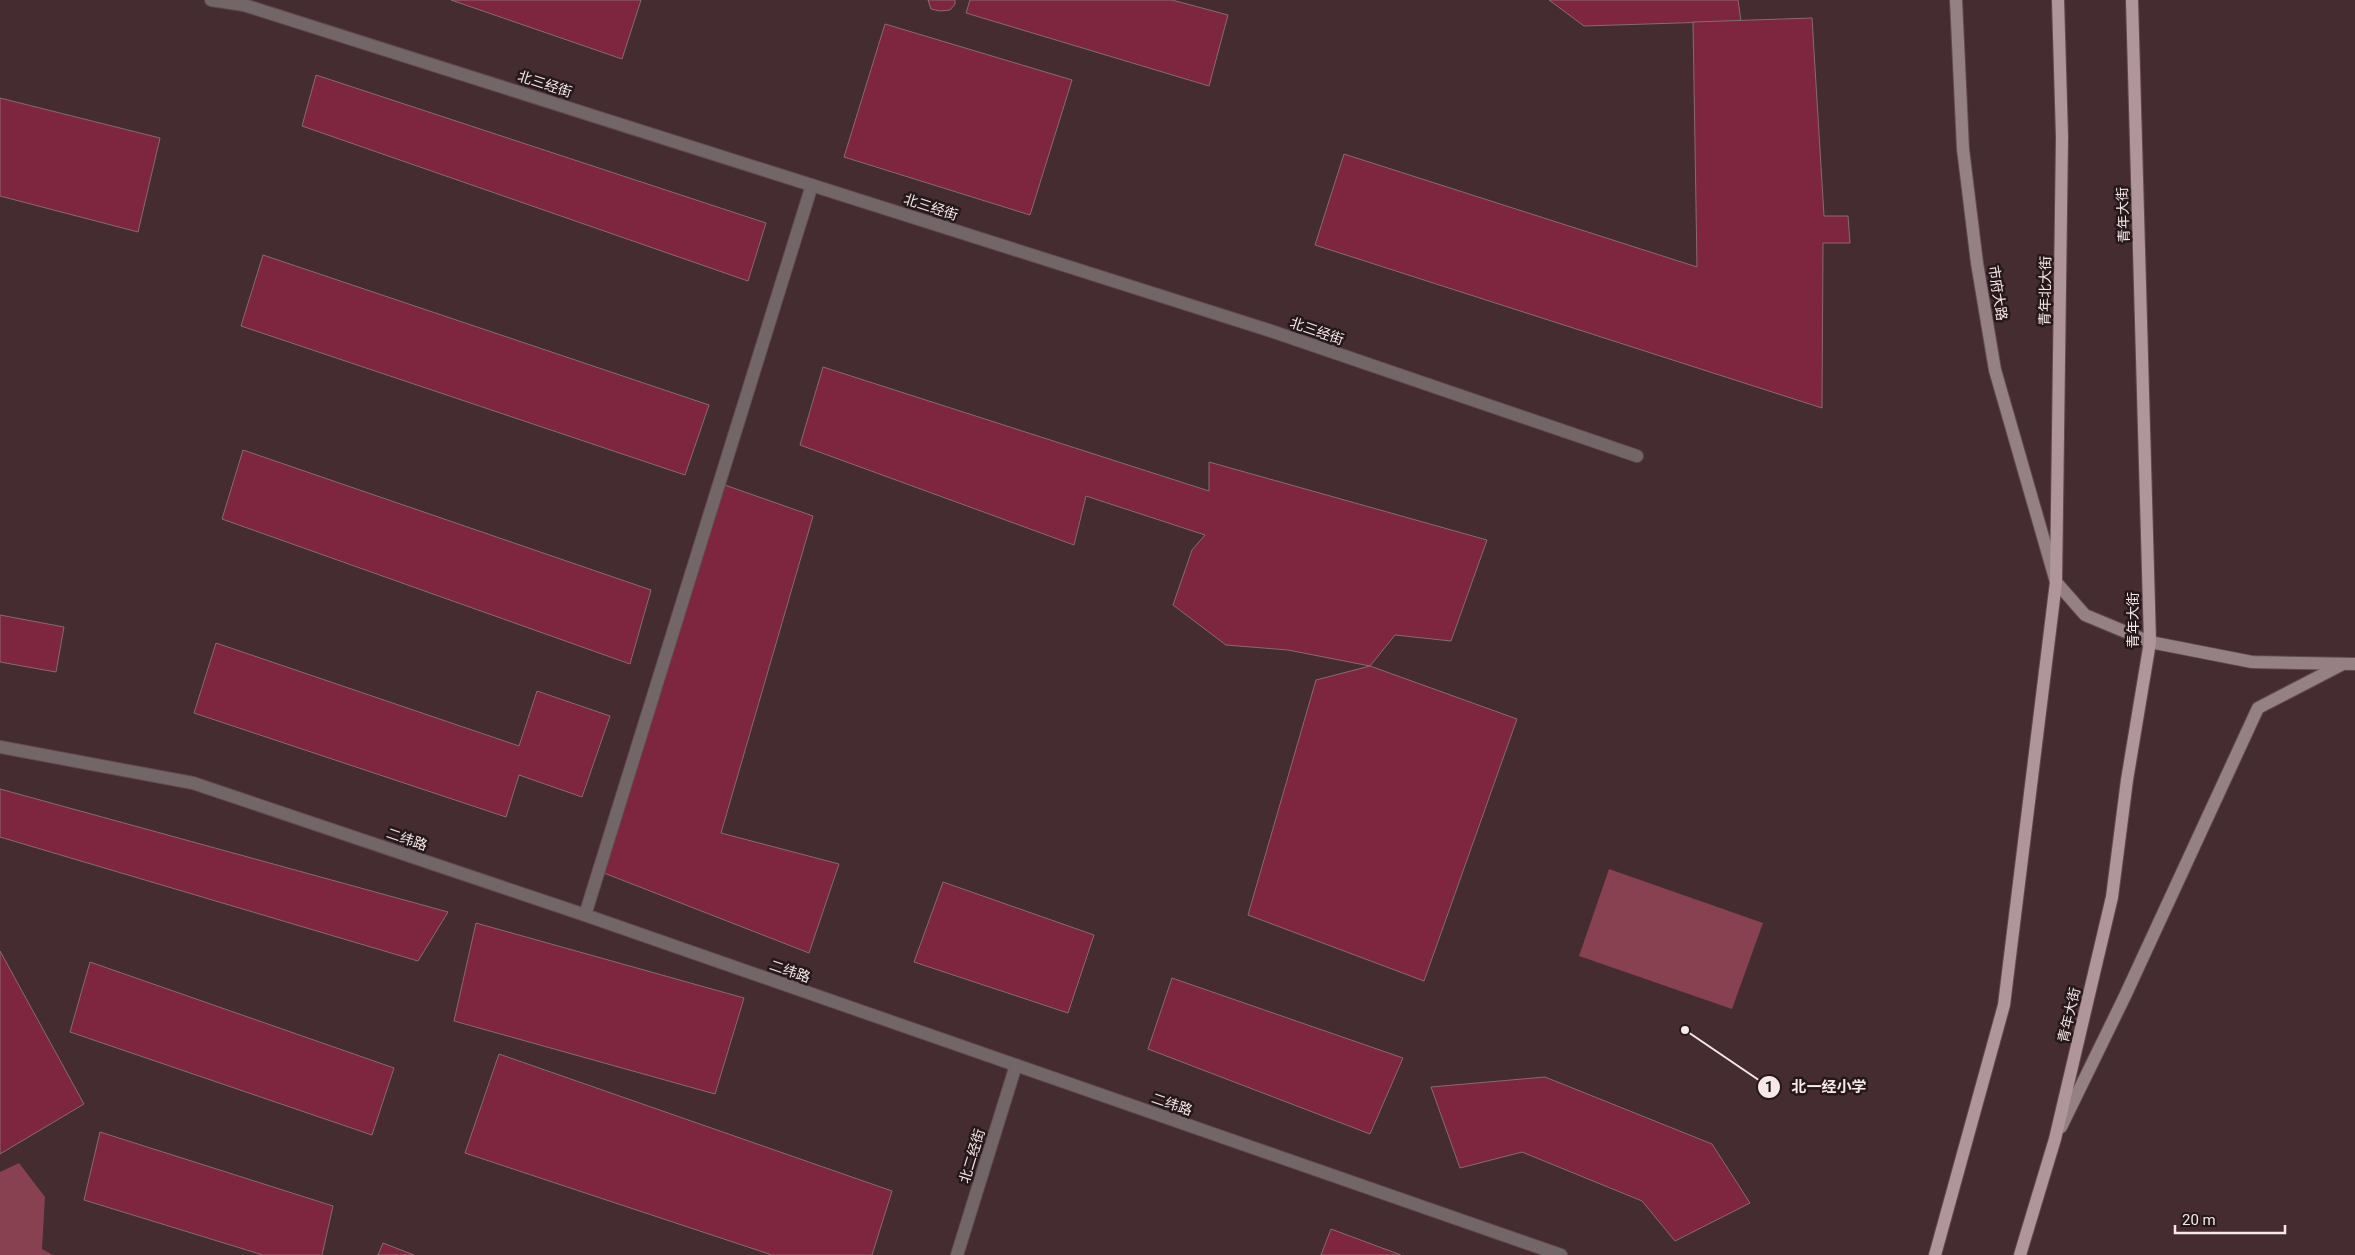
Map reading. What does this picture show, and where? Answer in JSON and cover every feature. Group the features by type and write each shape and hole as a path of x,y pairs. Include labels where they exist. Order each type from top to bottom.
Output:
{"main road":[{"name":"市府大路","path":"1956,0 1963,149 1995,370 2056,582"},
{"name":"青年北大街","path":"2056,582 2062,137 2058,0"},
{"name":"青年大街","path":"2020,1255 2055,1138 2112,897 2127,780 2150,642 2132,0"},
{"path":"2056,582 2085,615 2150,642 2252,662 2349,664"},
{"path":"1936,1255 2004,1005 2056,582"},
{"path":"2055,1138 2125,996 2258,708 2349,664"}],"street":[{"name":"北三经街","path":"211,0 244,5 1268,330 1637,456"},
{"path":"585,915 812,185"},
{"name":"二纬路","path":"0,747 193,783 585,915 1561,1255"},
{"name":"北二经街","path":"957,1255 1016,1065"}],"shaded area":[{"path":"1609,869 1763,923 1732,1009 1579,956"},
{"path":"19,1163 45,1197 42,1249 53,1255 0,1255 0,1172"}],"building":[{"path":"451,0 641,0 622,59"},
{"path":"928,0 955,0 955,4 950,10 940,11 931,9"},
{"path":"970,0 1172,0 1228,15 1209,86 966,13"},
{"path":"1549,0 1738,0 1741,21 1584,26"},
{"path":"1812,18 1824,216 1848,216 1850,243 1823,243 1822,408 1315,245 1344,154 1697,267 1693,22"},
{"path":"885,24 1072,80 1030,215 844,157"},
{"path":"316,75 766,223 748,281 302,126"},
{"path":"0,98 160,138 138,232 0,196"},
{"path":"263,255 709,405 685,475 241,326"},
{"path":"823,367 1209,491 1209,462 1487,540 1451,641 1395,635 1370,666 1288,650 1226,645 1173,605 1192,550 1205,535 1086,496 1074,545 800,445"},
{"path":"243,450 651,590 630,664 222,519"},
{"path":"722,484 813,516 721,833 839,864 809,953 604,873"},
{"path":"0,615 64,627 56,672 0,662"},
{"path":"216,643 519,746 537,691 610,716 582,797 519,775 506,817 194,713"},
{"path":"1370,666 1517,719 1424,981 1248,915 1316,680"},
{"path":"0,789 448,912 418,961 0,837"},
{"path":"943,882 1094,935 1068,1013 914,962"},
{"path":"476,923 744,998 715,1094 454,1021"},
{"path":"0,951 84,1104 0,1154"},
{"path":"90,962 394,1068 372,1135 70,1032"},
{"path":"1172,978 1403,1058 1370,1134 1148,1049"},
{"path":"499,1054 892,1191 872,1255 772,1255 465,1153"},
{"path":"1545,1077 1712,1144 1750,1203 1675,1241 1642,1201 1522,1152 1460,1168 1431,1087"},
{"path":"100,1132 333,1206 322,1255 263,1255 84,1200"},
{"path":"1331,1229 1401,1255 1321,1255"},
{"path":"383,1243 414,1255 378,1255"}],"place":[{"name":"北一经小学","path":"1685,1030"}]}
